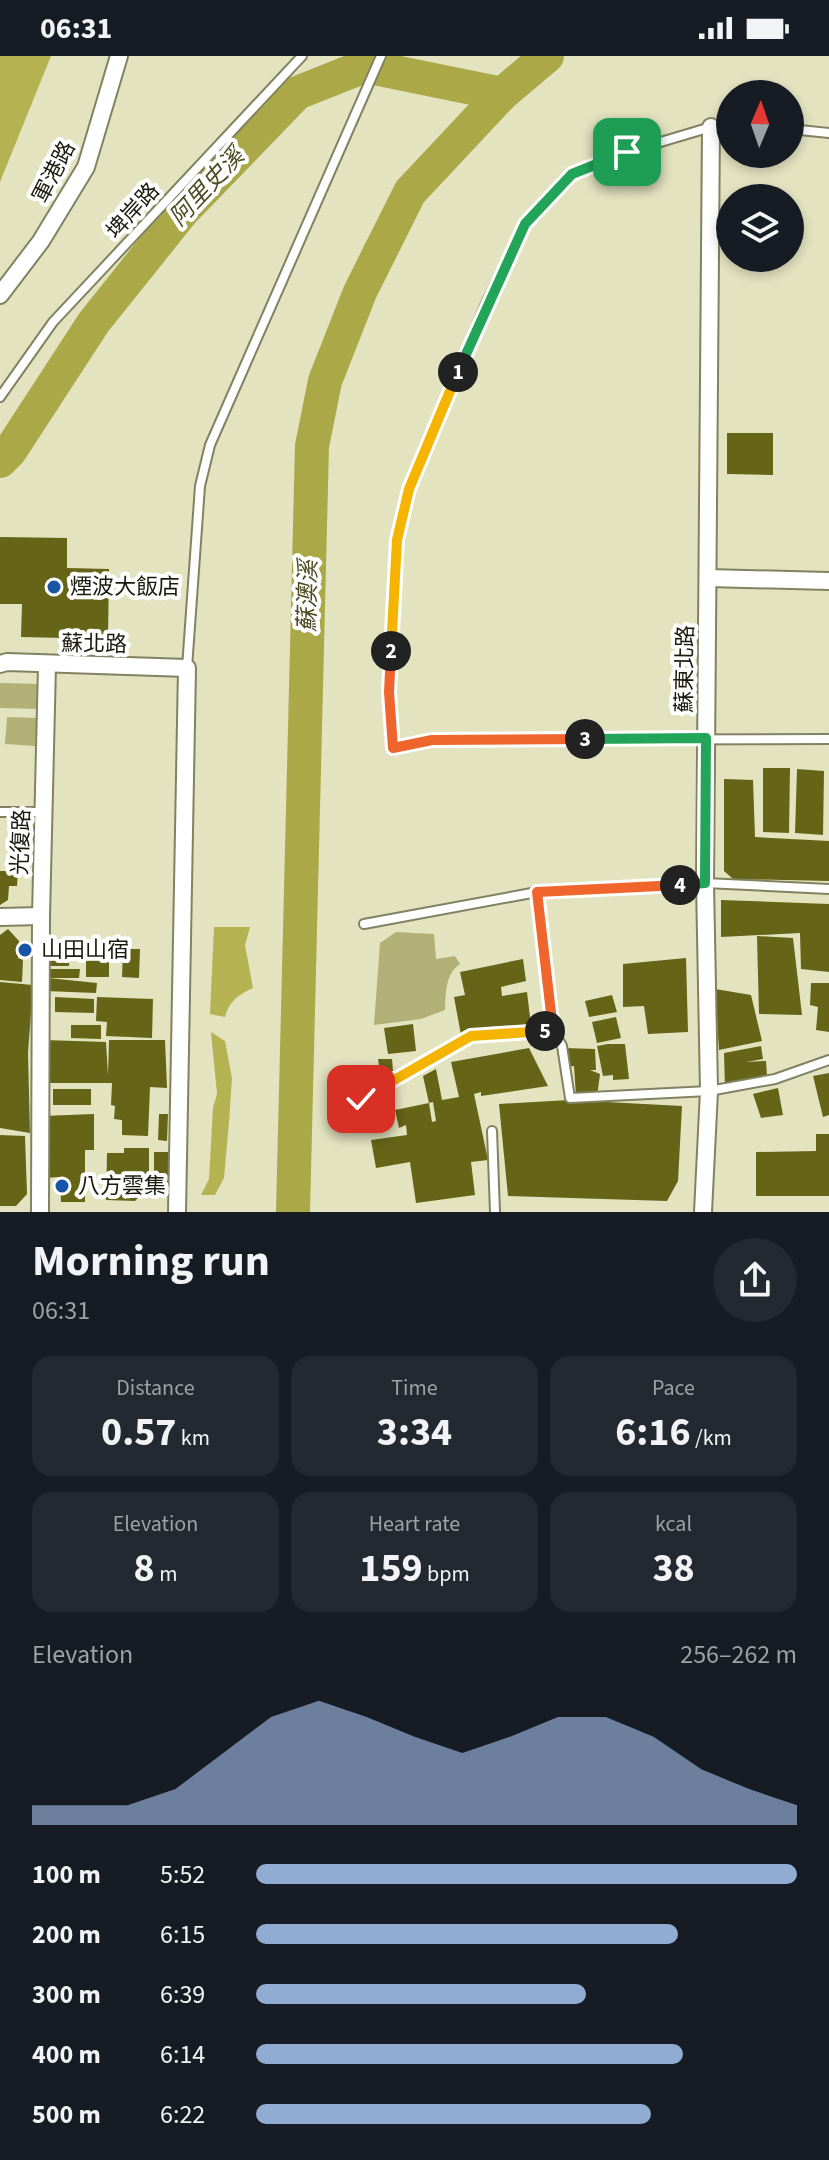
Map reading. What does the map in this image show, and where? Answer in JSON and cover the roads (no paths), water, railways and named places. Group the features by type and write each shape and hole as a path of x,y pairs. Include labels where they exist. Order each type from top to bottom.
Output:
{"street":[{"name":"軍港路","path":"0,295 41,241 86,167 119,56"},
{"name":"蘇東北路","path":"703,1212 709,1091 705,883 711,127"},
{"path":"708,578 829,581"},
{"name":"蘇北路","path":"0,664 187,668"},
{"name":"光復路","path":"40,1212 41,916 47,665"},
{"path":"177,1212 187,668"},
{"path":"0,917 41,916"}],"lane":[{"name":"埤岸路","path":"0,397 53,322 302,56"},
{"path":"187,668 200,486 210,445 381,56"},
{"path":"716,127 627,152 572,174 525,224 485,306 409,489 397,540 389,692 393,748 432,740 829,739"},
{"path":"804,130 829,133"},
{"path":"0,812 44,812"},
{"path":"364,924 537,892 705,883 829,889"},
{"path":"537,892 553,1030 562,1046 570,1098 709,1091 775,1079 829,1060"},
{"path":"361,1099 471,1036 553,1030"},
{"path":"492,1131 495,1212"}],"waterway":[{"name":"蘇澳溪","path":"293,1212 312,446 325,381 360,292 410,192 502,94 547,56"},
{"name":"阿里史溪","path":"0,461 10,451 94,322 182,212 297,93 365,66 502,94"}],"place":[{"name":"煙波大飯店","path":"54,587"},
{"name":"山田山宿","path":"25,950"},
{"name":"八方雲集","path":"62,1186"}]}
